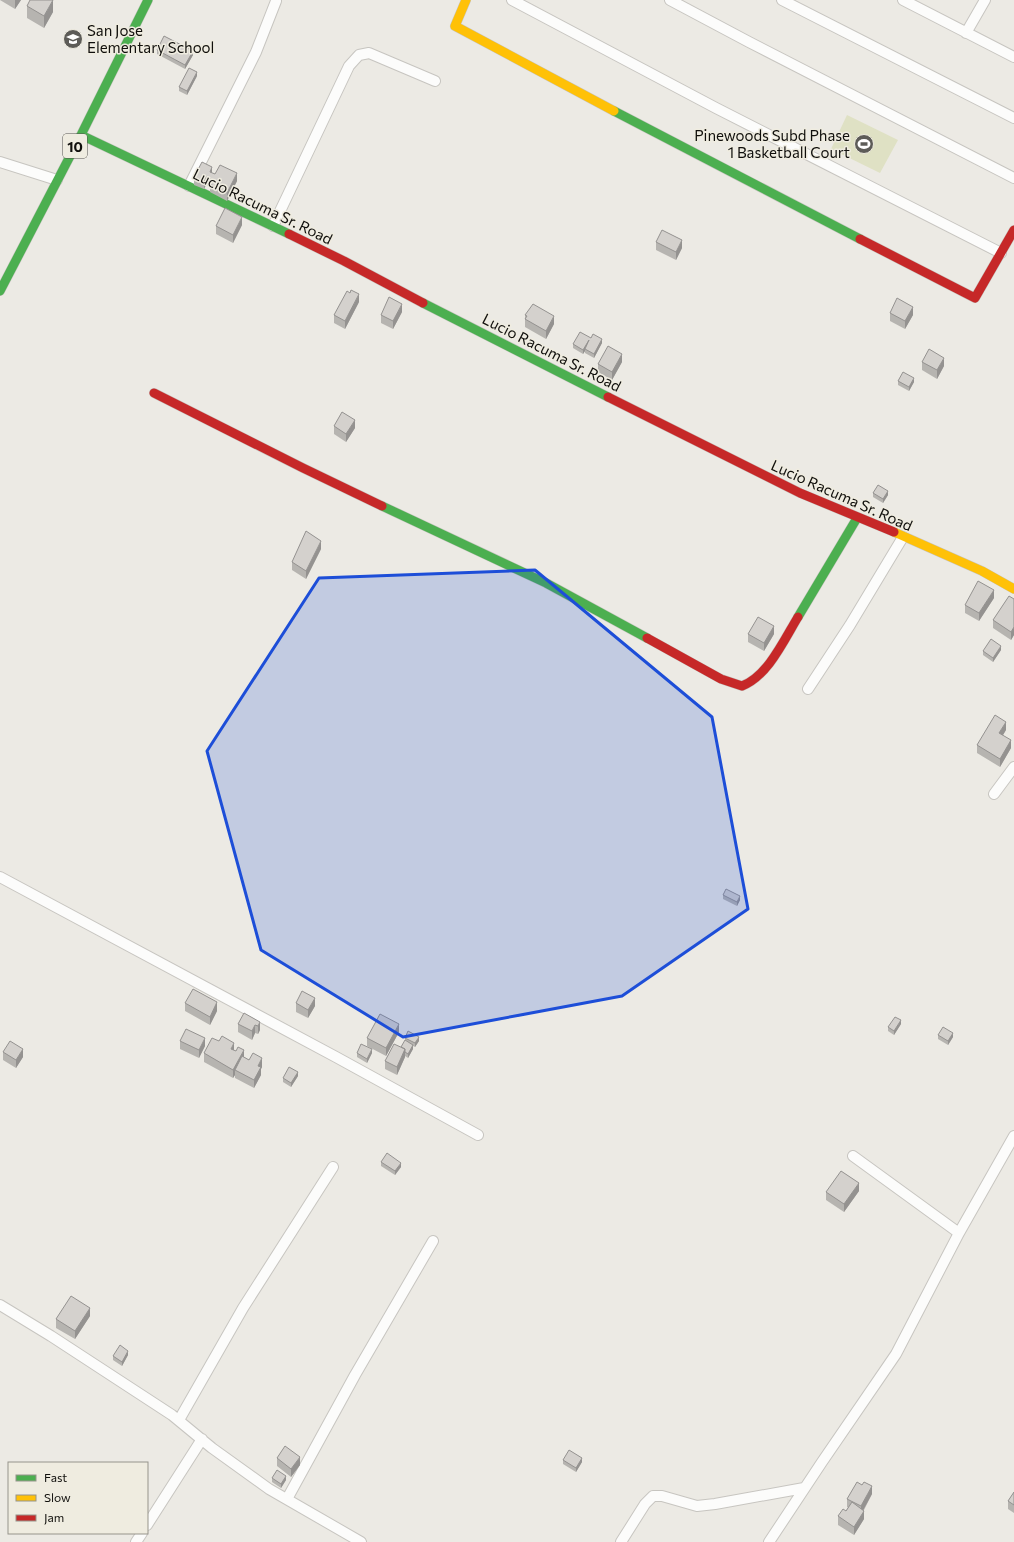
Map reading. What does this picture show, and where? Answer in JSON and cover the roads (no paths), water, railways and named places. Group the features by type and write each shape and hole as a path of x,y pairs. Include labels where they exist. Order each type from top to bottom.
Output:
{"main road":[{"name":"10","path":"0,291 148,0"},
{"path":"466,0 455,26 698,155 974,298 1014,230"},
{"name":"Lucio Racuma Sr. Road","path":"80,135 344,261 436,310 738,463 800,493 982,571 1014,589"},
{"path":"154,393 303,468 546,582 721,679 742,686 752,682 774,657 857,518"}],"street":[{"path":"512,0 723,112 1000,253"},
{"path":"670,0 1014,178"},
{"path":"782,0 1014,118"},
{"path":"903,0 1014,57"},
{"path":"966,32 985,0"},
{"path":"189,186 256,52 276,1"},
{"path":"273,226 348,66 359,55 369,52 435,81"},
{"path":"0,162 57,180"},
{"path":"808,689 850,625 903,537"},
{"path":"994,794 1014,767"},
{"path":"0,877 478,1134"},
{"path":"769,1542 804,1488 896,1354 959,1233 1014,1136"},
{"path":"853,1156 959,1233"},
{"path":"179,1420 239,1314 333,1167"},
{"path":"287,1499 355,1375 432,1241"},
{"path":"0,1305 125,1383 179,1420 269,1489 361,1542"},
{"path":"148,1523 202,1439"},
{"path":"621,1542 645,1504 653,1496 662,1496 697,1506 804,1488"}],"place":[{"name":"San Jose Elementary School","path":"73,39"},
{"name":"Pinewoods Subd Phase 1 Basketball Court","path":"864,144"}]}
